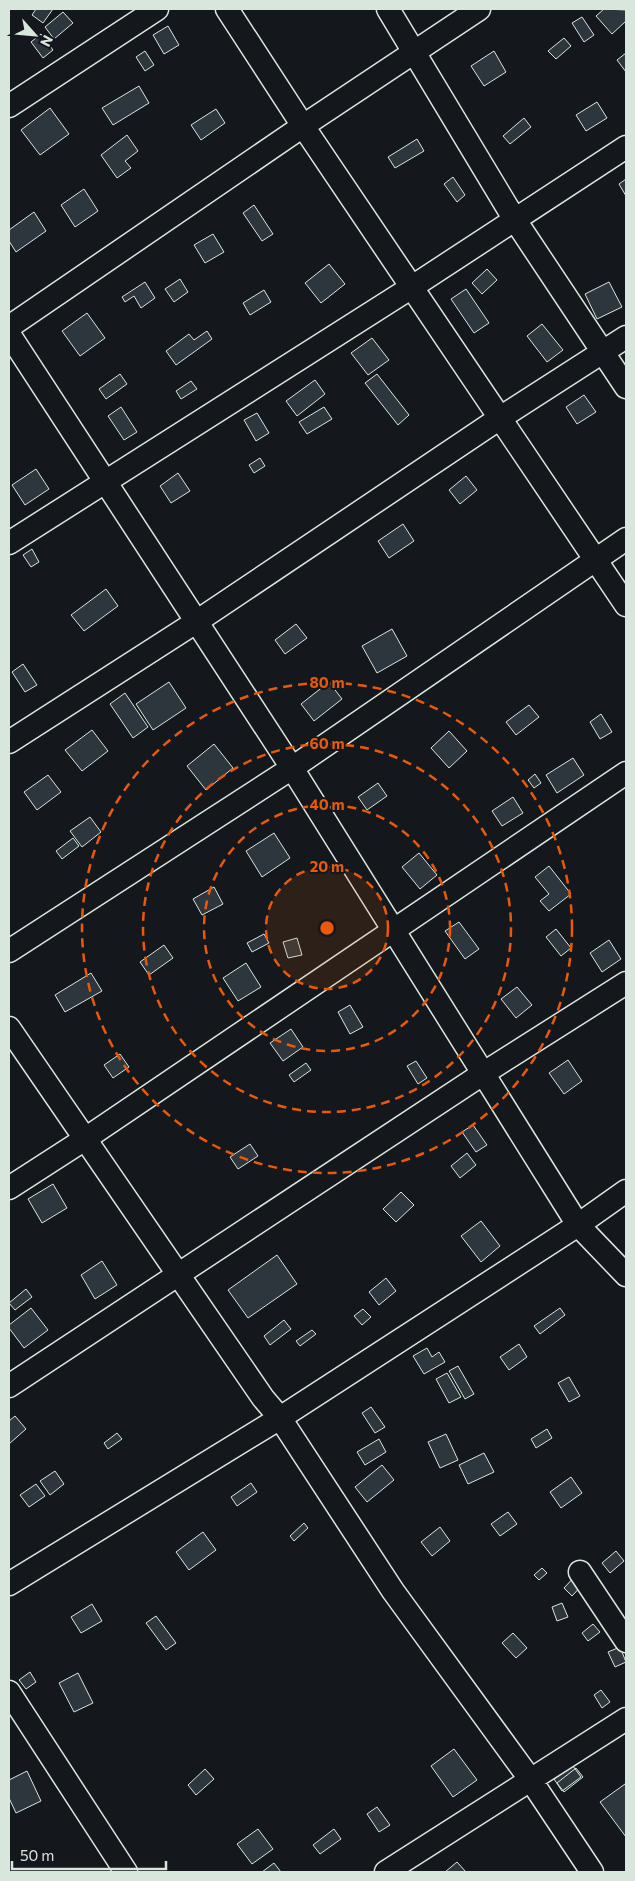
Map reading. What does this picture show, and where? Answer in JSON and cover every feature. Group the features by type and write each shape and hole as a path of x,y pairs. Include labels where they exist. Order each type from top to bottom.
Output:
{"street":[{"path":"9,106 157,9"},
{"path":"227,9 303,126 626,605"},
{"path":"388,9 514,220 604,351 626,387"},
{"path":"9,327 303,126 479,9"},
{"path":"9,543 412,287 626,147"},
{"path":"9,334 292,768 578,1225 626,1275"},
{"path":"9,742 196,622 500,418 626,337"},
{"path":"9,951 292,768 626,539"},
{"path":"9,1188 85,1139 626,773"},
{"path":"9,1386 484,1074 626,984"},
{"path":"9,1028 263,1398 280,1418 392,1591 530,1779 592,1872"},
{"path":"9,1584 280,1418 578,1225 626,1191"},
{"path":"580,1572 626,1641"},
{"path":"9,1692 126,1872"},
{"path":"386,1872 626,1719"}],"building":[{"path":"36,9 53,9 43,23 32,15"},
{"path":"604,9 626,10 626,21 612,34 596,16"},
{"path":"63,12 73,23 54,39 45,27"},
{"path":"582,17 594,35 584,42 572,23"},
{"path":"168,26 179,45 164,54 153,35"},
{"path":"41,34 53,50 43,58 31,42"},
{"path":"564,38 571,46 556,59 548,51"},
{"path":"145,51 154,65 145,71 136,57"},
{"path":"494,51 506,72 484,86 471,66"},
{"path":"626,53 626,72 617,60"},
{"path":"139,86 149,103 113,125 102,108"},
{"path":"597,102 607,118 586,131 576,115"},
{"path":"50,108 69,134 40,155 21,130"},
{"path":"216,109 225,123 201,140 191,125"},
{"path":"524,118 531,127 510,144 503,136"},
{"path":"127,135 138,151 125,161 131,168 117,178 101,155"},
{"path":"417,139 424,151 395,168 388,157"},
{"path":"453,177 465,195 457,202 444,184"},
{"path":"626,179 626,196 619,184"},
{"path":"84,189 98,211 75,227 61,205"},
{"path":"254,205 273,234 262,241 243,213"},
{"path":"34,212 46,231 16,252 9,241 9,230"},
{"path":"213,234 224,252 205,263 194,245"},
{"path":"329,264 345,284 321,303 305,283"},
{"path":"487,269 497,280 482,294 472,283"},
{"path":"180,279 188,292 174,302 165,289"},
{"path":"145,282 155,298 141,308 134,296 125,302 122,297"},
{"path":"609,282 622,307 597,319 585,294"},
{"path":"466,289 489,323 474,333 451,299"},
{"path":"264,290 271,302 250,315 243,303"},
{"path":"87,313 105,338 80,356 62,331"},
{"path":"542,324 563,350 547,362 527,336"},
{"path":"207,331 212,339 176,365 166,351 189,334 194,340"},
{"path":"372,338 389,360 368,375 351,353"},
{"path":"120,374 127,384 106,399 99,389"},
{"path":"377,374 409,415 398,425 365,383"},
{"path":"315,380 325,394 297,416 286,401"},
{"path":"191,381 197,389 181,399 176,391"},
{"path":"584,395 596,412 577,424 566,407"},
{"path":"121,407 137,432 124,440 108,416"},
{"path":"324,407 332,419 307,434 299,422"},
{"path":"257,413 269,433 256,441 244,420"},
{"path":"260,458 265,466 254,473 249,465"},
{"path":"36,469 49,489 25,505 12,485"},
{"path":"178,473 190,491 171,503 160,486"},
{"path":"466,476 477,490 460,504 449,490"},
{"path":"403,524 414,541 389,558 378,541"},
{"path":"32,549 39,562 31,567 23,555"},
{"path":"106,589 118,606 84,631 71,615"},
{"path":"296,624 307,638 285,654 275,640"},
{"path":"392,629 407,656 377,673 362,646"},
{"path":"23,664 37,685 25,692 12,672"},
{"path":"169,682 186,708 153,730 136,704"},
{"path":"329,682 342,699 314,721 301,704"},
{"path":"125,693 148,727 133,738 110,704"},
{"path":"529,705 539,717 516,735 506,722"},
{"path":"601,714 612,732 600,739 590,722"},
{"path":"92,730 108,751 82,771 65,750"},
{"path":"449,731 467,751 449,768 431,748"},
{"path":"214,744 233,768 206,790 187,766"},
{"path":"573,758 584,775 557,793 546,775"},
{"path":"535,774 541,783 534,788 528,780"},
{"path":"48,775 61,792 37,810 24,792"},
{"path":"378,783 387,796 367,810 358,797"},
{"path":"513,797 523,813 502,826 492,811"},
{"path":"90,817 101,832 82,847 70,831"},
{"path":"274,833 290,858 262,877 246,851"},
{"path":"73,838 79,846 62,859 56,851"},
{"path":"419,853 437,875 420,889 402,867"},
{"path":"549,866 571,894 549,911 540,901 549,894 535,877"},
{"path":"214,887 223,904 202,915 193,899"},
{"path":"459,922 479,949 465,959 445,931"},
{"path":"556,929 571,948 561,956 546,937"},
{"path":"264,934 269,943 252,952 247,943"},
{"path":"297,938 302,955 288,958 283,942"},
{"path":"609,940 621,959 602,972 590,953"},
{"path":"164,945 173,958 149,975 140,962"},
{"path":"246,963 261,987 238,1001 223,978"},
{"path":"91,973 102,991 65,1012 55,995"},
{"path":"517,987 532,1005 516,1018 501,999"},
{"path":"350,1005 363,1027 350,1034 338,1012"},
{"path":"291,1029 303,1047 283,1061 270,1043"},
{"path":"120,1054 129,1067 113,1078 104,1065"},
{"path":"568,1060 582,1081 564,1094 549,1073"},
{"path":"416,1061 427,1078 418,1084 407,1066"},
{"path":"306,1063 311,1070 294,1082 289,1075"},
{"path":"473,1125 487,1145 476,1152 462,1132"},
{"path":"250,1144 258,1156 238,1169 230,1157"},
{"path":"467,1153 476,1165 460,1178 451,1166"},
{"path":"53,1184 67,1208 42,1223 28,1199"},
{"path":"401,1192 414,1205 396,1222 383,1209"},
{"path":"481,1221 500,1246 481,1262 461,1236"},
{"path":"277,1255 297,1284 248,1318 228,1290"},
{"path":"102,1261 117,1285 95,1299 81,1275"},
{"path":"386,1278 396,1291 379,1305 369,1292"},
{"path":"26,1289 32,1297 15,1310 9,1303"},
{"path":"31,1308 48,1330 24,1348 9,1328 9,1325"},
{"path":"560,1308 565,1315 540,1334 534,1326"},
{"path":"363,1309 371,1317 362,1325 354,1316"},
{"path":"284,1320 291,1329 270,1345 264,1336"},
{"path":"312,1330 316,1334 300,1346 296,1341"},
{"path":"519,1344 527,1357 509,1370 500,1357"},
{"path":"427,1348 432,1357 439,1352 445,1362 424,1374 413,1356"},
{"path":"458,1366 474,1394 465,1399 449,1371"},
{"path":"447,1373 461,1397 449,1403 436,1379"},
{"path":"569,1377 580,1396 569,1402 558,1383"},
{"path":"371,1407 385,1427 375,1433 362,1413"},
{"path":"15,1416 26,1429 9,1444 9,1421"},
{"path":"547,1429 552,1438 536,1448 531,1439"},
{"path":"117,1433 122,1439 108,1449 104,1443"},
{"path":"446,1434 458,1460 440,1468 428,1442"},
{"path":"379,1439 386,1452 365,1465 357,1452"},
{"path":"484,1453 494,1472 468,1484 459,1465"},
{"path":"382,1465 394,1480 367,1502 355,1487"},
{"path":"55,1471 64,1484 50,1495 40,1481"},
{"path":"571,1477 582,1493 561,1508 550,1492"},
{"path":"251,1483 257,1492 237,1506 231,1497"},
{"path":"36,1484 45,1496 29,1507 20,1495"},
{"path":"508,1512 517,1524 500,1536 491,1524"},
{"path":"304,1523 308,1528 294,1541 290,1536"},
{"path":"440,1527 450,1541 432,1556 421,1542"},
{"path":"203,1532 216,1550 189,1570 176,1552"},
{"path":"616,1551 624,1561 610,1573 602,1563"},
{"path":"542,1568 547,1573 539,1580 534,1575"},
{"path":"576,1575 584,1583 572,1596 564,1588"},
{"path":"562,1603 568,1617 557,1621 552,1607"},
{"path":"92,1604 102,1621 81,1633 71,1617"},
{"path":"156,1616 176,1643 166,1650 146,1623"},
{"path":"593,1624 600,1632 588,1641 582,1633"},
{"path":"513,1633 527,1648 516,1658 502,1643"},
{"path":"620,1647 626,1662 615,1667 608,1652"},
{"path":"30,1672 36,1682 26,1689 19,1680"},
{"path":"78,1673 93,1703 74,1712 59,1683"},
{"path":"601,1690 610,1702 602,1708 594,1695"},
{"path":"454,1749 477,1780 453,1797 431,1766"},
{"path":"573,1766 581,1777 562,1791 554,1779"},
{"path":"576,1768 583,1777 564,1792 557,1783"},
{"path":"205,1769 214,1779 196,1795 188,1785"},
{"path":"27,1771 41,1801 16,1813 9,1798 9,1780"},
{"path":"626,1785 626,1837 600,1802"},
{"path":"377,1807 390,1825 379,1832 367,1814"},
{"path":"258,1829 273,1849 252,1864 237,1844"},
{"path":"334,1829 341,1839 320,1854 313,1845"},
{"path":"457,1862 466,1872 445,1872"},
{"path":"274,1863 281,1872 262,1872"}]}
